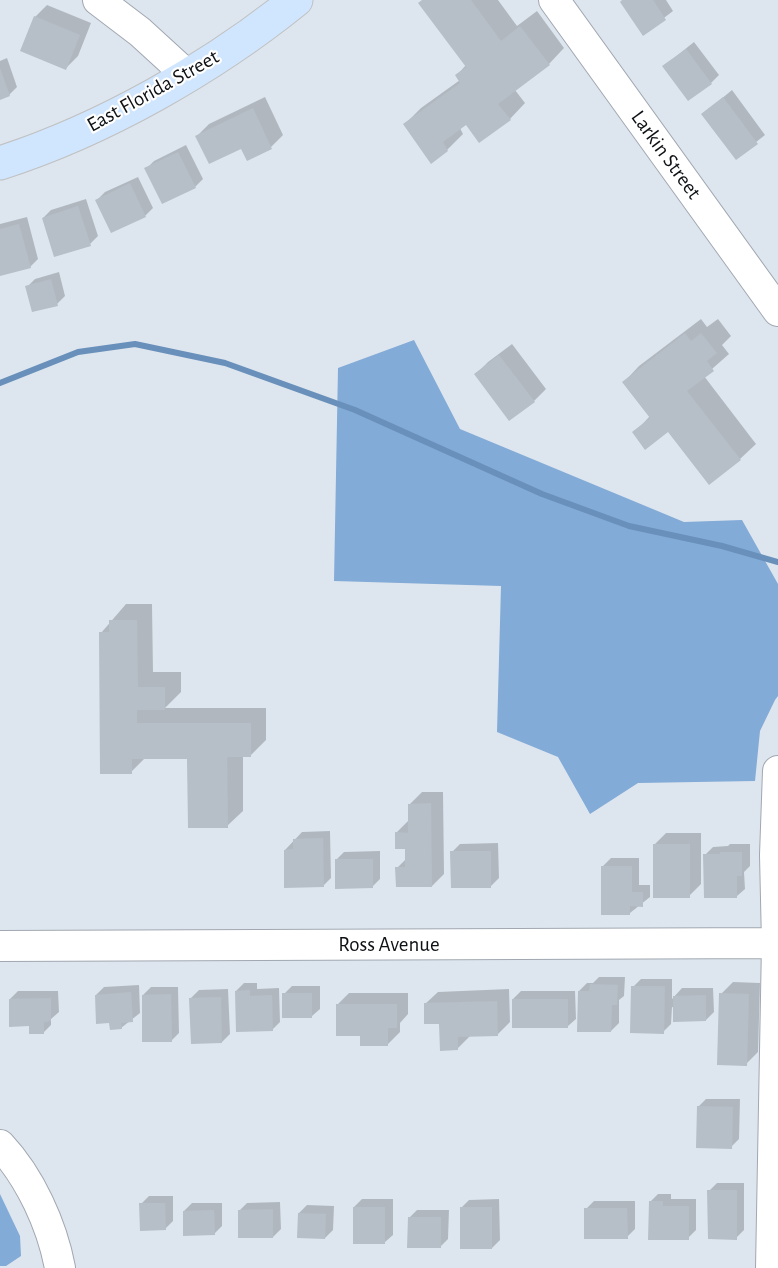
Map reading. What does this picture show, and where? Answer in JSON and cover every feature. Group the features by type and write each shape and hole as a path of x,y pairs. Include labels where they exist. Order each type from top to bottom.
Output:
{"main road":[{"name":"East Florida Street","path":"0,163 55,143 120,113 237,43 296,0"}],"street":[{"path":"98,0 140,32 187,75"},
{"name":"Larkin Street","path":"554,0 778,311"},
{"path":"771,1268 778,943 775,855 778,771"},
{"name":"Ross Avenue","path":"0,946 778,943"},
{"path":"0,1145 20,1171 37,1201 50,1232 60,1268"}],"shaded area":[{"path":"414,340 460,429 684,522 742,520 778,584 778,696 760,731 755,781 638,783 590,814 558,757 497,732 501,586 334,581 338,368"},
{"path":"0,1194 20,1236 21,1256 6,1266 0,1266"}],"building":[{"path":"422,0 471,0 501,41 520,26 550,65 498,104 511,120 479,143 466,125 443,142 448,151 431,164 403,124 460,83 455,75 466,67 418,3"},
{"path":"622,0 653,0 666,20 643,36 620,2"},
{"path":"34,16 80,35 66,70 20,51"},
{"path":"686,49 712,84 688,101 662,66"},
{"path":"0,68 10,96 0,100"},
{"path":"723,97 758,144 736,160 701,114"},
{"path":"253,108 272,149 247,161 241,149 209,164 195,136"},
{"path":"178,152 196,188 162,204 144,168"},
{"path":"130,183 146,217 111,233 95,200"},
{"path":"78,206 91,246 54,257 42,218"},
{"path":"19,224 31,268 0,276 0,229"},
{"path":"51,279 58,306 32,312 25,286"},
{"path":"685,333 691,341 701,333 717,353 707,361 714,371 687,391 741,460 709,485 668,432 645,450 632,432 650,418 622,382"},
{"path":"499,355 535,402 509,421 474,374"},
{"path":"109,620 137,620 138,687 165,687 165,710 137,710 137,723 251,723 251,757 227,757 228,828 188,828 187,759 132,759 132,774 100,774 99,632 109,632"},
{"path":"431,803 432,887 396,887 395,867 405,867 405,849 395,849 395,832 408,833 408,804"},
{"path":"323,838 324,887 284,888 284,850 293,849 293,839"},
{"path":"653,844 690,844 690,898 653,898"},
{"path":"450,851 491,851 491,888 451,888"},
{"path":"720,852 742,852 742,876 737,876 737,898 704,898 703,854 720,854"},
{"path":"335,859 373,859 373,888 335,889"},
{"path":"601,866 632,866 632,892 643,892 643,907 630,906 630,915 601,915"},
{"path":"590,984 618,985 617,1005 612,1005 611,1032 577,1032 578,991 589,991"},
{"path":"631,986 665,986 664,1034 630,1033"},
{"path":"250,990 250,996 272,995 273,1031 236,1032 235,991"},
{"path":"131,992 133,1022 121,1023 122,1029 110,1030 109,1023 96,1024 95,995"},
{"path":"282,993 312,993 312,1018 282,1018"},
{"path":"719,993 749,994 747,1066 717,1065"},
{"path":"171,994 172,1042 142,1042 142,995"},
{"path":"706,995 706,1021 673,1022 673,996"},
{"path":"221,997 222,1043 191,1044 189,998"},
{"path":"51,998 51,1021 44,1022 44,1034 29,1034 29,1026 9,1027 9,999"},
{"path":"512,999 568,999 568,1028 512,1028"},
{"path":"497,1001 498,1036 458,1037 458,1050 440,1051 439,1024 424,1024 424,1003"},
{"path":"336,1004 397,1004 397,1028 388,1028 388,1046 360,1046 360,1036 336,1036"},
{"path":"697,1106 733,1107 732,1149 696,1148"},
{"path":"707,1190 737,1190 737,1240 708,1239"},
{"path":"649,1201 663,1201 663,1206 689,1206 689,1240 648,1240"},
{"path":"139,1203 165,1203 166,1230 140,1231"},
{"path":"353,1207 385,1207 385,1244 353,1244"},
{"path":"460,1207 492,1207 492,1249 460,1249"},
{"path":"584,1208 627,1208 628,1239 584,1239"},
{"path":"273,1209 273,1238 238,1238 238,1210"},
{"path":"214,1210 215,1235 183,1236 183,1211"},
{"path":"298,1213 326,1214 325,1239 297,1238"},
{"path":"408,1217 441,1217 441,1248 407,1248"}],"waterway":[{"path":"0,383 78,352 135,344 225,363 355,410 542,494 629,526 722,546 778,562"}]}
